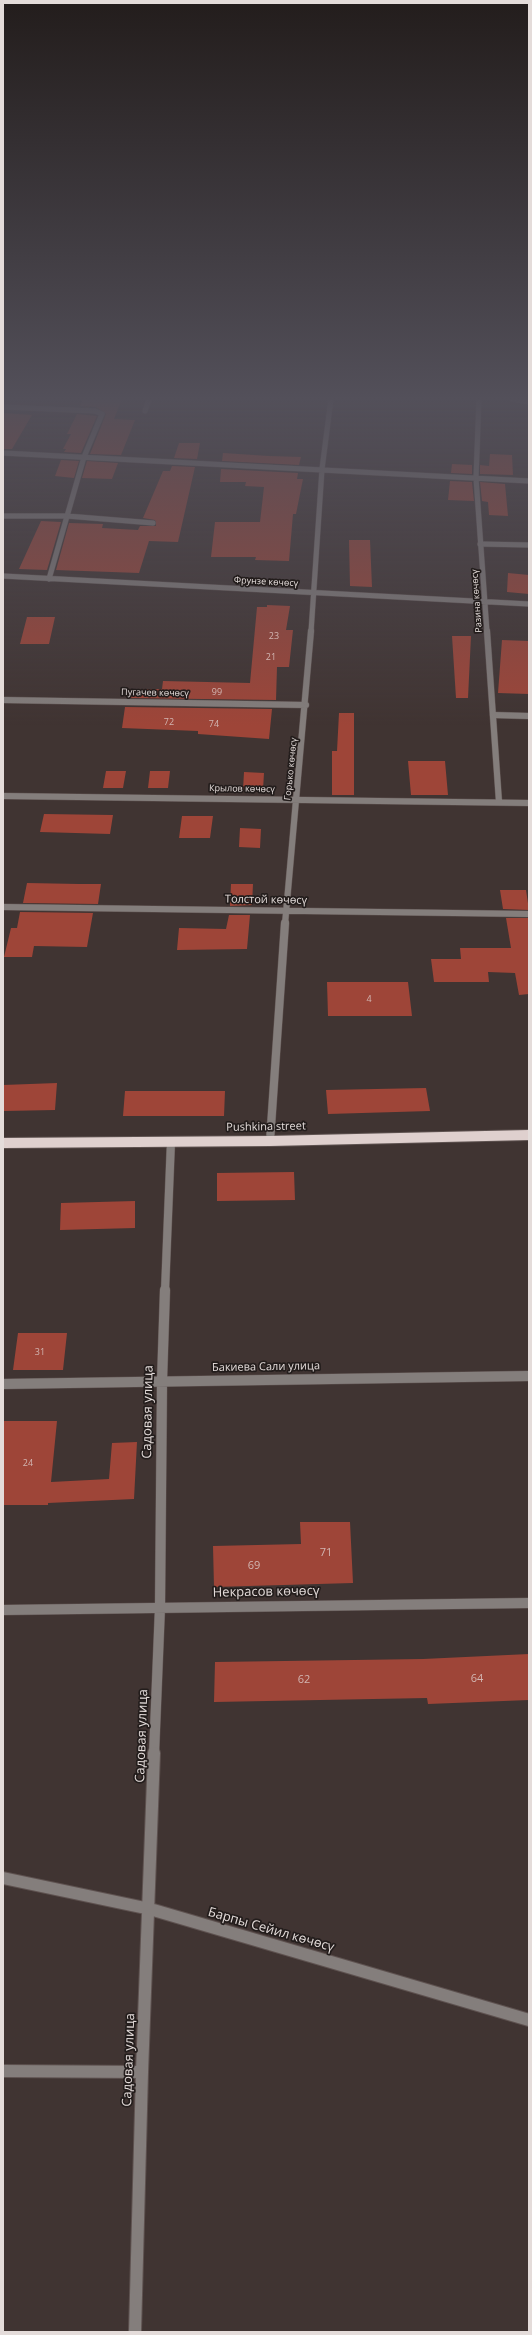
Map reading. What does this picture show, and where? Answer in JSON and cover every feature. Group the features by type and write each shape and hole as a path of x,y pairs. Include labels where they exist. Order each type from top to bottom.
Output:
{"highway":[{"name":"Pushkina street","path":"3,1143 270,1141 529,1135"}],"street":[{"path":"49,579 69,508"},
{"name":"Горько көчөсү","path":"270,1141 286,912 306,705 319,508"},
{"name":"Разина көчөсү","path":"478,508 498,802"},
{"path":"3,516 67,516 153,523"},
{"path":"480,544 529,545"},
{"name":"Фрунзе көчөсү","path":"3,576 529,604"},
{"name":"Пугачев көчөсү","path":"3,700 306,705"},
{"path":"493,715 529,716"},
{"name":"Крылов көчөсү","path":"3,796 529,803"},
{"name":"Толстой көчөсү","path":"3,906 286,912 529,914"},
{"name":"Садовая улица","path":"135,2332 142,2072 150,1910 160,1607 162,1381 171,1141"},
{"name":"Бакиева Сали улица","path":"3,1384 529,1376"},
{"name":"Некрасов көчөсү","path":"3,1610 529,1603"},
{"name":"Барпы Сейил көчөсү","path":"3,1878 150,1910 529,2020"},
{"path":"3,2071 142,2072"}],"building":[{"path":"147,508 186,508 178,542 149,541 139,573 56,570 69,523 103,524 102,528 138,530 140,526 156,526 155,520 143,518"},
{"path":"262,508 297,508 296,514 293,514 289,561 255,560 256,557 211,557 215,522 260,522"},
{"path":"488,508 507,508 508,516 489,515"},
{"path":"41,521 61,522 47,570 19,569"},
{"path":"349,540 370,540 372,587 350,586"},
{"path":"508,573 529,575 529,594 507,592"},
{"path":"267,605 290,606 286,630 293,630 289,667 277,667 276,700 127,698 128,689 162,689 163,681 250,683 257,607 267,607"},
{"path":"27,617 55,617 49,644 20,644"},
{"path":"452,636 471,636 468,698 456,698"},
{"path":"502,640 529,641 529,694 498,693"},
{"path":"125,707 272,709 269,739 198,734 198,731 122,728"},
{"path":"339,713 354,713 354,795 332,795 332,751 337,751"},
{"path":"408,761 445,761 448,795 411,795"},
{"path":"106,771 126,771 123,788 103,788"},
{"path":"150,771 170,771 168,788 148,788"},
{"path":"244,772 264,773 263,790 243,790"},
{"path":"44,814 113,815 110,834 40,832"},
{"path":"182,816 213,816 210,838 179,838"},
{"path":"240,828 261,829 260,848 239,847"},
{"path":"27,883 101,884 98,904 23,903"},
{"path":"231,884 253,884 252,905 230,906"},
{"path":"500,890 526,890 529,910 503,909"},
{"path":"20,912 93,913 87,947 34,946 32,957 4,957 11,928 17,928"},
{"path":"229,915 250,915 247,949 177,950 179,928 226,929"},
{"path":"506,918 529,918 529,994 519,995 515,973 488,972 489,982 434,982 431,959 461,959 460,948 511,948"},
{"path":"327,982 408,982 412,1016 328,1016"},
{"path":"57,1083 55,1110 3,1111 3,1085"},
{"path":"426,1088 430,1111 328,1114 326,1090"},
{"path":"125,1091 225,1091 224,1116 123,1116"},
{"path":"294,1172 295,1200 217,1201 217,1173"},
{"path":"135,1201 135,1228 60,1230 61,1203"},
{"path":"18,1333 67,1333 63,1370 13,1370"},
{"path":"3,1421 57,1421 51,1482 109,1479 112,1443 137,1442 134,1499 48,1503 48,1505 3,1505"},
{"path":"300,1522 350,1522 353,1583 214,1587 213,1546 301,1544"},
{"path":"529,1654 529,1700 428,1704 427,1698 214,1702 215,1662 423,1659"}]}
